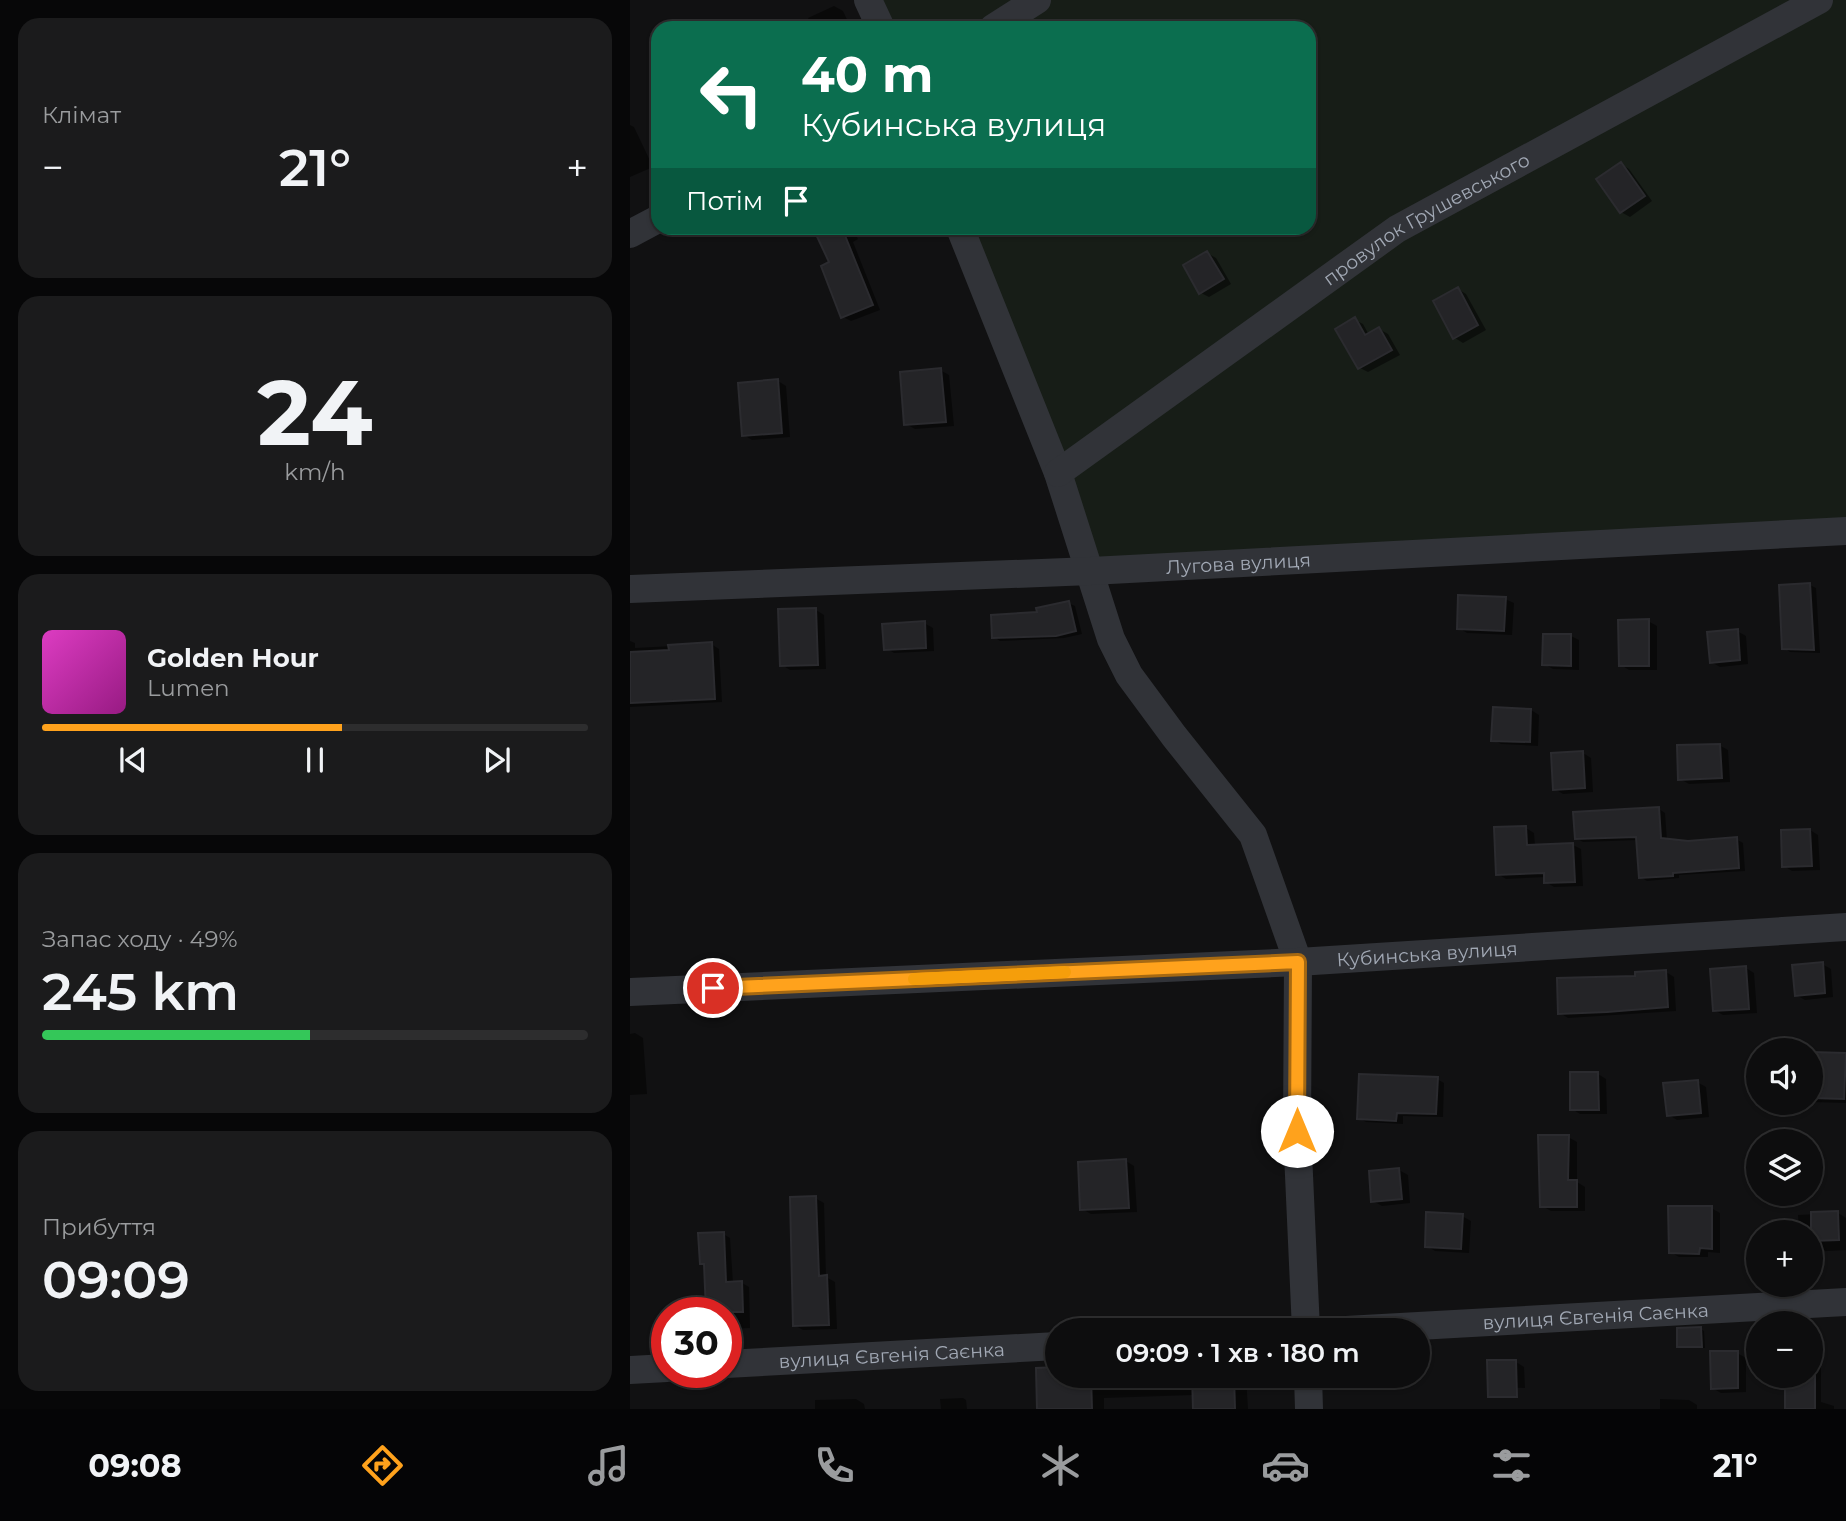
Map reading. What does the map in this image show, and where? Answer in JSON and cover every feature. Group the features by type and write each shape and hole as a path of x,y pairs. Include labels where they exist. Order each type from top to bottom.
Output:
{"street":[{"path":"868,0 878,21"},
{"path":"1004,21 1037,0"},
{"name":"провулок Грушевського","path":"1058,473 1397,229 1819,0"},
{"path":"630,234 651,223"},
{"path":"963,235 1058,473 1111,639 1129,675 1253,835 1298,962 1297,1131 1305,1318"},
{"name":"Лугова вулиця","path":"630,589 1091,571 1846,531"},
{"name":"Кубинська вулиця","path":"630,992 1298,962 1846,927"},
{"name":"вулиця Євгенія Саєнка","path":"1430,1325 1846,1302"},
{"name":"вулиця Євгенія Саєнка","path":"742,1363 1045,1347"},
{"path":"630,1370 651,1369"},
{"path":"1308,1388 1309,1409"}],"shaded area":[{"path":"868,0 1846,0 1846,531 1091,571 963,235 1316,235 1316,21 878,21"}],"building":[{"path":"1621,162 1645,196 1620,213 1596,179"},
{"path":"816,235 845,235 873,305 841,318 821,266 829,262"},
{"path":"1207,251 1224,279 1199,294 1183,265"},
{"path":"1458,287 1478,325 1453,339 1433,301"},
{"path":"1355,317 1365,335 1379,327 1392,350 1358,369 1335,329"},
{"path":"941,368 946,422 904,425 900,372"},
{"path":"778,379 782,433 742,436 738,383"},
{"path":"1810,583 1814,650 1782,649 1779,585"},
{"path":"1458,595 1506,597 1504,631 1457,629"},
{"path":"1069,601 1076,631 1056,636 992,638 991,615 1037,612 1036,608"},
{"path":"816,608 818,665 780,666 778,609"},
{"path":"1649,619 1649,666 1619,666 1618,620"},
{"path":"925,621 926,648 884,650 882,624"},
{"path":"1738,629 1740,660 1710,663 1707,632"},
{"path":"1543,634 1571,634 1571,666 1542,665"},
{"path":"712,642 715,699 630,703 630,652 669,650 668,645"},
{"path":"1493,707 1531,709 1530,742 1491,741"},
{"path":"1720,744 1722,778 1678,780 1677,745"},
{"path":"1583,751 1585,788 1553,790 1551,753"},
{"path":"1659,807 1661,838 1688,841 1737,837 1739,868 1639,878 1636,837 1575,839 1573,812"},
{"path":"1526,826 1527,845 1573,843 1575,882 1544,883 1544,873 1496,875 1494,827"},
{"path":"1810,829 1812,866 1782,867 1781,830"},
{"path":"1823,962 1825,993 1795,996 1792,965"},
{"path":"1746,966 1749,1009 1713,1011 1710,969"},
{"path":"1666,970 1668,1007 1558,1014 1557,978 1635,976 1635,972"},
{"path":"1823,1052 1846,1053 1844,1099 1823,1098"},
{"path":"1570,1072 1598,1072 1599,1110 1570,1110"},
{"path":"1359,1074 1438,1077 1436,1114 1397,1113 1396,1121 1357,1119"},
{"path":"1698,1080 1701,1113 1667,1116 1663,1083"},
{"path":"1538,1135 1569,1135 1568,1180 1577,1180 1577,1207 1540,1207"},
{"path":"1126,1159 1129,1208 1080,1210 1078,1162"},
{"path":"1399,1168 1402,1199 1371,1202 1369,1171"},
{"path":"816,1196 819,1276 827,1275 829,1325 793,1326 790,1197"},
{"path":"1668,1206 1712,1206 1712,1249 1700,1248 1699,1254 1669,1253"},
{"path":"1838,1211 1839,1240 1823,1241 1823,1220 1811,1220 1811,1212"},
{"path":"1426,1212 1463,1214 1461,1249 1425,1247"},
{"path":"724,1232 726,1282 742,1281 743,1312 742,1297 705,1297 704,1264 700,1264 698,1233"},
{"path":"1701,1327 1702,1347 1677,1347 1677,1328"},
{"path":"1710,1351 1738,1351 1738,1388 1711,1389"},
{"path":"1487,1360 1516,1360 1517,1397 1488,1397"},
{"path":"1036,1368 1045,1368 1045,1388 1091,1388 1092,1409 1037,1409"},
{"path":"1192,1388 1234,1388 1235,1409 1193,1409"},
{"path":"1785,1388 1815,1388 1815,1409 1785,1409"}],"slow traffic":[{"path":"914,979 1065,972"}],"route":[{"path":"713,988 1298,962 1297,1131"}]}
